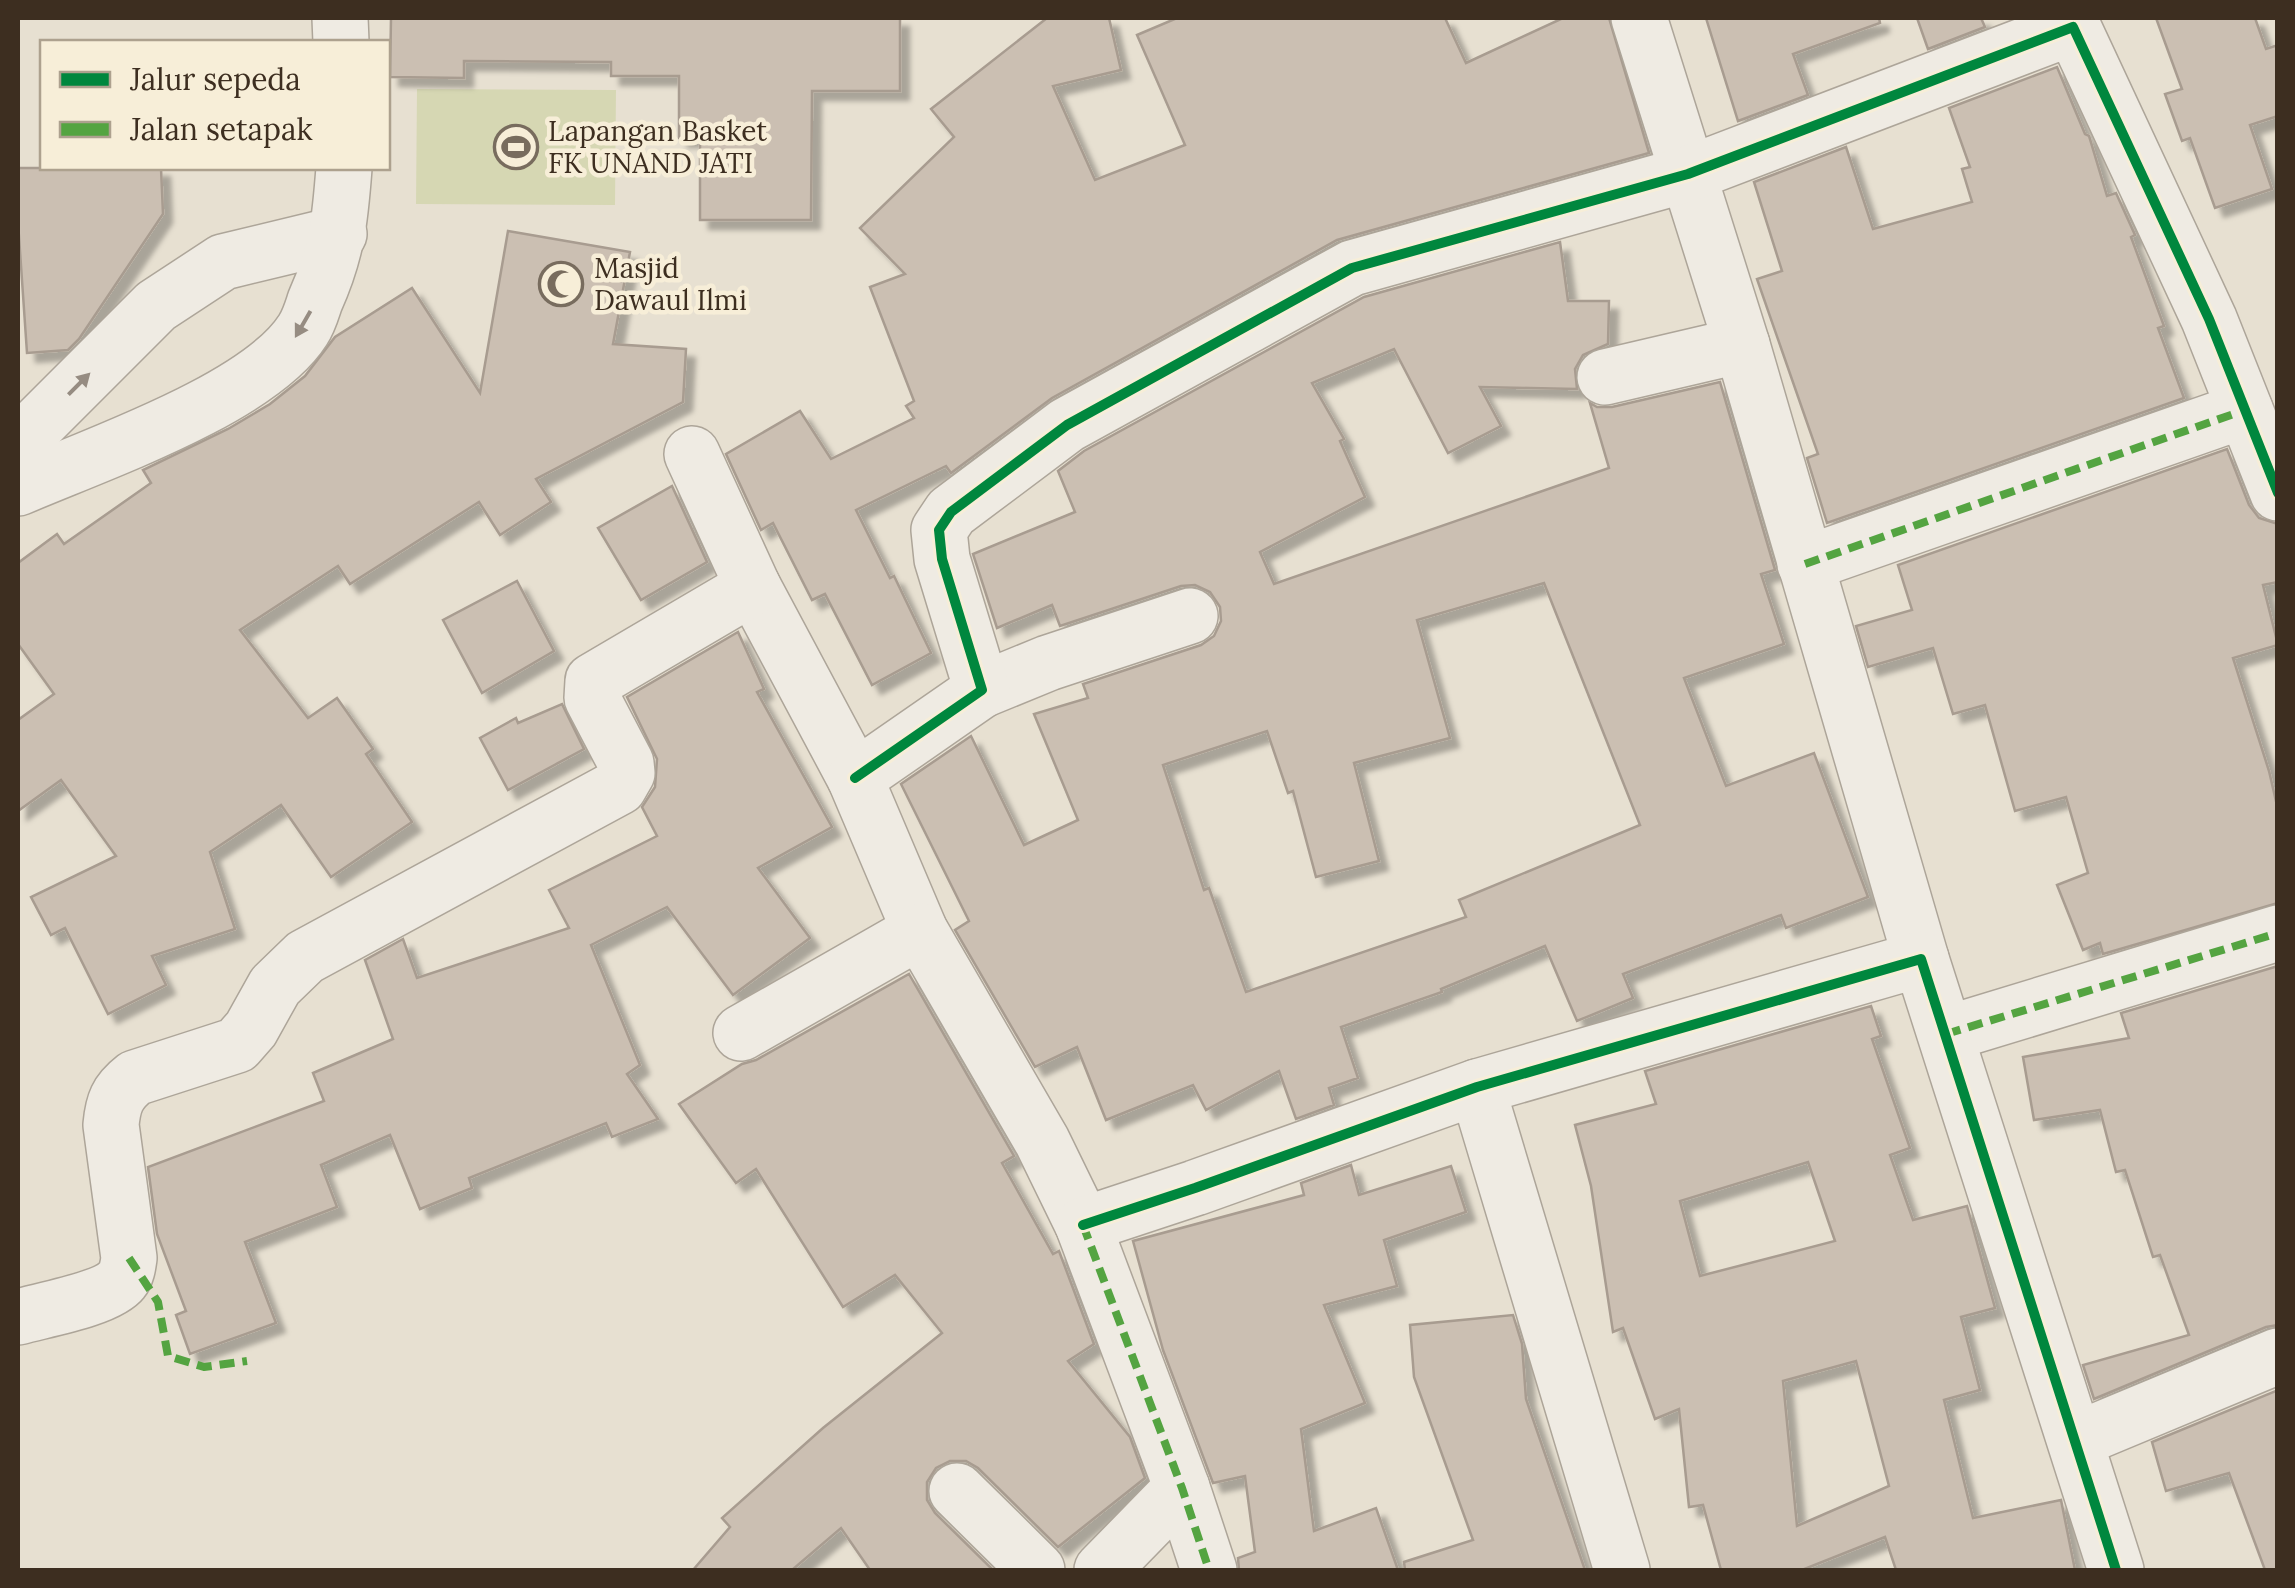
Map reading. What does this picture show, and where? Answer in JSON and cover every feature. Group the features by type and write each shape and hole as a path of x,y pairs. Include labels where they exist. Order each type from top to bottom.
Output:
{"street":[{"path":"1639,18 1742,345 1921,958 2116,1570"},
{"path":"982,690 942,559 939,530 951,512 1068,425 1352,268 1688,174 2072,22 2209,318 2278,493"},
{"path":"18,488 191,414 258,375 303,330 328,274 339,234 344,170"},
{"path":"18,459 36,426 156,306 224,262 339,234"},
{"path":"1605,377 1742,345"},
{"path":"1805,564 2245,410"},
{"path":"692,454 754,587 855,778 920,932 1042,1141 1083,1225 1209,1570"},
{"path":"18,1317 108,1290 122,1282 127,1271 111,1125 112,1104 122,1088 135,1078 237,1045 252,1029 275,986 305,957 618,787 626,763 592,698 593,681 754,587"},
{"path":"855,778 982,690 1048,663 1190,616"},
{"path":"740,1033 920,932"},
{"path":"1946,1034 2278,933"},
{"path":"1083,1225 1477,1087 1921,958"},
{"path":"1477,1087 1622,1570"},
{"path":"2076,1440 2278,1356"},
{"path":"1102,1570 1182,1488"},
{"path":"958,1491 1037,1570"}],"green space":[{"name":"Lapangan Basket FK UNAND JATI","path":"417,89 616,90 615,205 416,204"}],"building":[{"path":"391,18 900,18 900,91 812,91 811,220 700,220 700,138 679,138 679,76 611,76 611,62 464,61 464,78 390,77"},
{"path":"1047,18 1109,18 1121,70 1053,86 1095,180 1185,145 1137,35 1177,18 1445,18 1466,63 1563,18 1609,18 1649,153 1337,240 1052,398 951,473 946,466 856,510 931,653 872,685 825,594 812,600 773,523 761,530 726,454 800,411 831,459 914,418 906,406 914,401 870,287 905,274 860,228 954,137 931,109"},
{"path":"1706,18 1879,18 1880,23 1793,54 1808,95 1738,121"},
{"path":"1917,18 1981,18 1985,27 1928,49"},
{"path":"2156,18 2255,18 2266,49 2278,45 2278,116 2250,125 2272,189 2215,208 2190,138 2182,141 2165,94 2182,89"},
{"path":"2057,67 2089,136 2107,196 2116,193 2135,235 2131,237 2164,326 2158,328 2184,398 1827,523 1807,458 1818,454 1757,279 1782,271 1754,182 1846,147 1873,229 1972,202 1962,169 1970,167 1949,108"},
{"path":"18,168 161,170 163,214 68,350 27,353"},
{"path":"508,231 630,252 613,344 686,349 683,402 536,479 551,502 500,535 479,502 350,584 338,566 240,630 308,718 337,698 373,749 366,754 412,822 331,877 281,805 210,852 235,929 152,956 166,985 108,1014 65,928 51,935 31,897 116,856 61,780 18,811 18,720 54,694 18,644 18,563 57,534 64,544 151,483 143,470 270,404 305,376 335,337 412,288 480,393"},
{"path":"1560,242 1568,301 1609,301 1608,344 1583,355 1575,369 1577,389 1480,387 1501,426 1448,453 1394,349 1312,383 1344,439 1340,441 1365,497 1260,552 1274,584 1609,468 1590,403 1612,407 1720,382 1775,570 1761,574 1784,644 1684,678 1726,786 1814,753 1868,897 1786,928 1781,915 1623,974 1633,998 1577,1021 1545,946 1441,989 1442,992 1341,1027 1358,1078 1329,1088 1334,1105 1296,1119 1279,1071 1206,1110 1193,1085 1106,1120 1077,1047 1035,1067 955,930 969,921 901,784 971,736 1024,845 1078,820 1034,714 1088,698 1083,684 1201,645 1214,636 1221,621 1220,607 1210,592 1195,585 1181,586 1060,626 1052,605 997,628 973,554 1075,512 1058,471 1084,451 1364,297","holes":["1544,583 1640,825 1459,900 1466,917 1246,992 1209,888 1204,890 1163,765 1267,731 1288,793 1293,791 1316,877 1379,861 1354,763 1450,738 1417,620"]},
{"path":"2227,449 2249,505 2259,518 2278,524 2278,582 2263,585 2278,645 2233,658 2278,810 2278,903 2103,954 2100,943 2083,950 2057,885 2088,873 2066,797 2015,811 1985,705 1953,714 1933,648 1868,667 1856,626 1912,610 1898,565"},
{"path":"672,486 707,562 641,600 598,528"},
{"path":"517,581 554,651 482,693 443,620"},
{"path":"738,632 764,689 757,692 832,827 758,868 810,938 733,995 667,907 591,945 640,1065 627,1074 658,1119 612,1137 606,1123 469,1178 472,1188 420,1209 390,1135 321,1165 337,1207 245,1242 276,1323 190,1354 176,1315 186,1311 157,1234 148,1167 324,1101 313,1073 393,1039 365,960 403,939 417,978 569,928 549,890 657,836 642,807 655,787 657,759 627,697"},
{"path":"562,704 584,749 508,790 480,738 516,718 518,723"},
{"path":"2278,966 2278,1325 2094,1399 2083,1365 2189,1335 2160,1255 2153,1257 2125,1170 2116,1172 2100,1110 2034,1120 2023,1057 2129,1038 2121,1013"},
{"path":"909,974 1014,1156 1002,1163 1053,1254 1059,1251 1094,1344 1068,1361 1130,1437 1145,1478 1058,1547 978,1468 966,1461 950,1461 936,1468 927,1482 927,1500 935,1513 993,1570 870,1570 841,1528 792,1570 693,1570 730,1527 722,1518 823,1428 942,1333 895,1275 843,1307 756,1169 736,1183 679,1104 742,1064 756,1060"},
{"path":"1871,1006 1881,1036 1872,1039 1910,1148 1890,1155 1913,1220 1967,1206 1995,1308 1961,1317 1980,1390 1944,1400 1973,1518 2061,1500 2075,1570 1896,1570 1885,1537 1802,1570 1721,1570 1703,1505 1689,1507 1679,1409 1655,1419 1623,1328 1613,1332 1591,1186 1575,1125 1656,1104 1645,1071","holes":["1808,1162 1835,1241 1700,1276 1680,1201","1856,1361 1889,1486 1797,1526 1783,1381"]},
{"path":"1351,1165 1359,1195 1451,1166 1466,1212 1384,1240 1397,1286 1324,1305 1365,1403 1301,1429 1314,1531 1376,1508 1398,1570 1239,1570 1238,1558 1255,1552 1245,1476 1213,1483 1163,1350 1133,1241 1304,1195 1301,1183"},
{"path":"1513,1315 1522,1344 1526,1399 1585,1570 1405,1570 1404,1562 1473,1540 1414,1377 1410,1325"},
{"path":"2278,1390 2278,1570 2265,1570 2229,1473 2166,1491 2152,1442"}],"marked path":[{"path":"1805,564 2245,410"},
{"path":"1946,1034 2278,933"},
{"path":"1083,1225 1209,1570"},
{"path":"129,1258 158,1302 168,1356 204,1367 247,1361"}],"cycle path":[{"path":"855,778 982,690 942,559 939,530 951,512 1067,425 1352,268 1688,174 2073,27 2209,319 2278,493"},
{"path":"1083,1225 1477,1087 1921,959 2116,1570"}],"place":[{"name":"Lapangan Basket FK UNAND JATI","path":"516,147"},
{"name":"Masjid Dawaul Ilmi","path":"561,284"}]}
